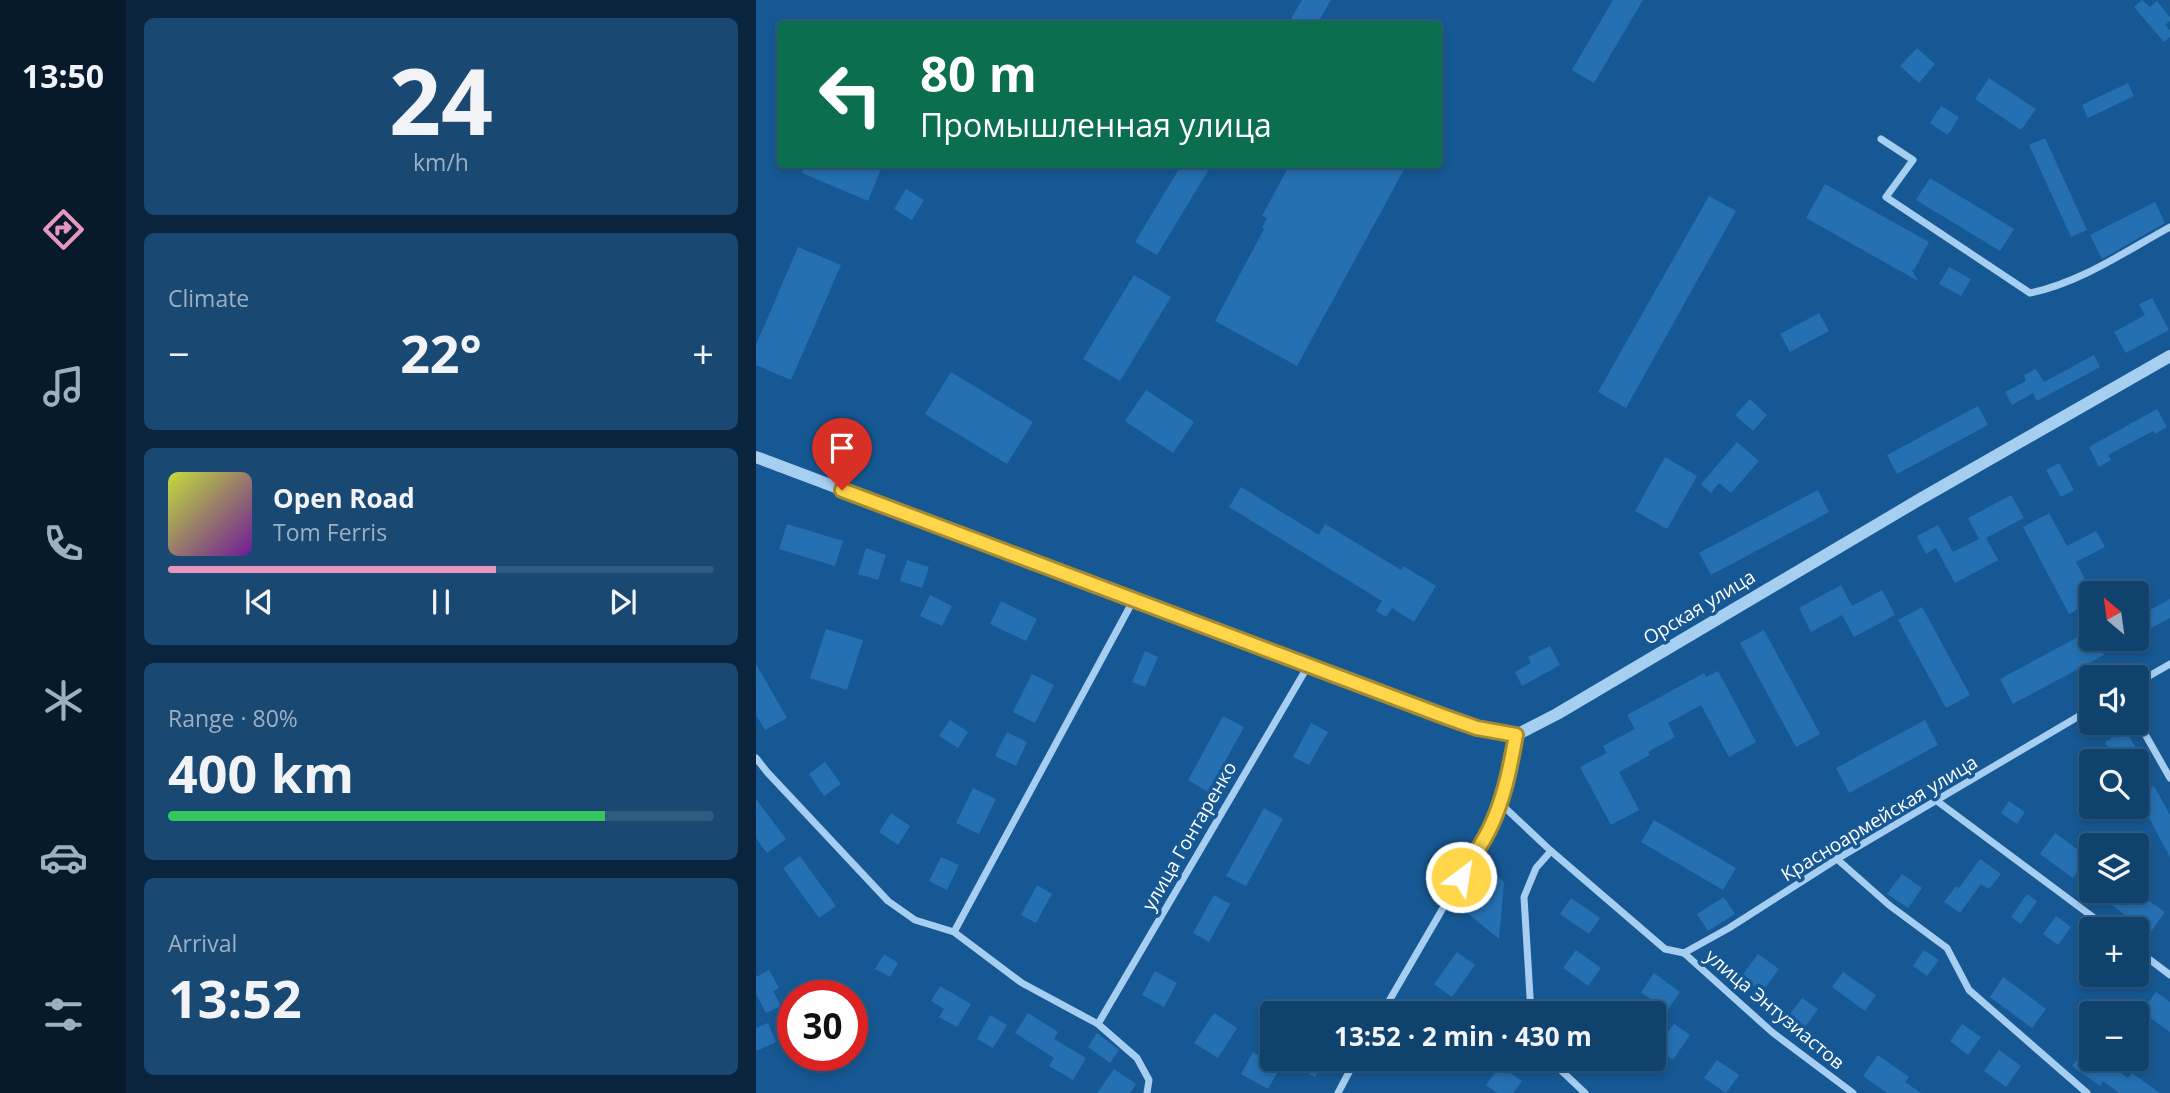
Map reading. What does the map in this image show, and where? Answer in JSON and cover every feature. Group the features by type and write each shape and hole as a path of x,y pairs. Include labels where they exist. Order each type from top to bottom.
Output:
{"street":[{"path":"1881,139 1913,160 1886,197 2030,293 2050,289 2100,266 2170,227"},
{"name":"Орская улица","path":"1516,735 1557,714 1912,504 2170,356"},
{"path":"756,457 1477,728 1516,735 1510,771 1489,829 1389,1001"},
{"path":"954,932 1133,599"},
{"path":"2149,676 2170,664"},
{"name":"улица Гонтаренко","path":"1098,1024 1308,666"},
{"name":"Красноармейская улица","path":"1684,953 2079,716"},
{"path":"2146,735 2170,778"},
{"path":"756,758 888,901 915,920 954,932 1022,983 1098,1024 1137,1058 1149,1080 1146,1093"},
{"path":"1937,800 2093,917"},
{"path":"1500,803 1551,851 1536,869 1524,897 1530,1001"},
{"name":"улица Энтузиастов","path":"1551,851 1665,949 1684,953 1772,1032 1853,1093"},
{"path":"1832,852 1889,905 1947,948 1969,990 2087,1093"},
{"path":"2149,959 2170,975"},
{"path":"1338,1093 1350,1071"},
{"path":"1561,1071 1581,1092"}],"building":[{"path":"1302,0 1331,0 1319,21 1290,21"},
{"path":"1613,0 1643,0 1594,83 1572,70"},
{"path":"2142,0 2150,7 2157,1 2170,17 2170,21 2165,25 2170,30 2170,37 2164,42 2134,7"},
{"path":"1917,48 1935,64 1919,83 1900,66"},
{"path":"1989,78 2036,109 2021,130 1975,99"},
{"path":"2128,83 2134,96 2088,118 2082,105"},
{"path":"1941,106 1959,117 1948,135 1930,123"},
{"path":"2045,138 2087,230 2071,237 2029,145"},
{"path":"804,168 881,168 868,201 802,173"},
{"path":"1180,168 1210,168 1157,255 1135,242"},
{"path":"1288,168 1405,168 1297,366 1215,321 1264,229 1262,228 1267,218 1262,216"},
{"path":"1930,178 2014,229 2000,251 1916,200"},
{"path":"1825,184 1929,242 1914,270 1911,268 1918,281 1806,218"},
{"path":"906,189 924,200 912,220 894,209"},
{"path":"1709,196 1736,211 1626,408 1598,392"},
{"path":"2155,202 2165,223 2102,259 2090,235"},
{"path":"798,247 841,265 791,380 756,365 756,345"},
{"path":"1949,267 1971,279 1961,296 1939,284"},
{"path":"1134,275 1171,297 1120,381 1083,359"},
{"path":"2152,298 2169,330 2126,353 2114,332 2145,315 2139,304"},
{"path":"1819,313 1829,331 1790,352 1780,334"},
{"path":"2094,355 2100,367 2037,401 2033,393 2012,405 2005,392 2026,381 2024,375 2036,369 2044,382"},
{"path":"951,372 1033,422 1007,464 925,414"},
{"path":"1146,390 1194,422 1173,453 1125,421"},
{"path":"1750,399 1767,415 1753,431 1735,415"},
{"path":"1978,406 1988,425 1897,474 1887,455"},
{"path":"2157,409 2167,427 2155,434 2153,431 2108,455 2111,460 2099,467 2089,447"},
{"path":"1737,442 1759,461 1731,493 1719,483 1711,493 1701,484"},
{"path":"1665,457 1697,476 1667,529 1635,511"},
{"path":"2059,463 2074,490 2061,497 2046,470"},
{"path":"1241,487 1319,535 1325,524 1401,570 1403,566 1436,586 1414,622 1392,608 1386,617 1376,611 1382,601 1229,507"},
{"path":"1818,490 1829,512 1711,575 1699,553"},
{"path":"2011,495 2024,518 1986,538 1998,560 1955,583 1936,548 1926,554 1917,536 1938,525 1953,552 1979,539 1968,518"},
{"path":"2049,513 2067,546 2096,531 2105,547 2076,562 2086,581 2079,581 2079,609 2069,614 2023,527"},
{"path":"787,524 843,541 835,566 779,549"},
{"path":"866,548 886,555 878,580 858,574"},
{"path":"907,560 929,567 922,588 900,581"},
{"path":"1841,585 1852,606 1882,590 1895,615 1854,637 1842,615 1811,632 1799,608"},
{"path":"930,595 952,606 942,626 920,616"},
{"path":"2170,599 2170,618 2149,629 2149,610"},
{"path":"1001,601 1037,619 1026,641 990,624"},
{"path":"1922,607 1970,695 1946,708 1898,620"},
{"path":"826,629 863,640 847,690 810,678"},
{"path":"1764,630 1820,734 1796,747 1740,643"},
{"path":"2079,636 2079,651 2102,651 2104,655 2085,665 2079,665 2079,668 2013,704 2000,679"},
{"path":"1550,646 1560,665 1522,686 1515,672 1531,663 1528,657"},
{"path":"1145,651 1158,657 1145,687 1132,682"},
{"path":"756,664 787,718 765,730 756,715"},
{"path":"1718,671 1756,742 1729,757 1701,705 1668,723 1675,737 1619,772 1639,810 1611,825 1580,767 1607,753 1603,746 1635,729 1627,715 1704,673 1706,677"},
{"path":"1032,674 1054,685 1035,723 1013,712"},
{"path":"1223,716 1244,727 1208,792 1188,780"},
{"path":"950,720 968,732 958,748 939,736"},
{"path":"1925,720 1938,745 1849,793 1836,768"},
{"path":"1311,723 1328,732 1309,765 1293,757"},
{"path":"1007,732 1027,742 1016,766 995,756"},
{"path":"2117,735 2129,735 2136,749 2109,749 2105,742"},
{"path":"825,762 841,784 824,796 809,774"},
{"path":"2154,786 2170,815 2170,857 2149,818 2149,789"},
{"path":"973,788 996,799 979,834 956,823"},
{"path":"756,799 786,839 767,853 756,838"},
{"path":"2009,801 2025,812 2017,824 2001,813"},
{"path":"1264,808 1283,819 1246,886 1226,876"},
{"path":"891,813 910,826 898,845 879,832"},
{"path":"1654,820 1736,868 1723,890 1641,842"},
{"path":"2055,833 2079,850 2079,870 2073,878 2040,854"},
{"path":"800,856 836,906 819,918 783,868"},
{"path":"941,857 959,865 947,890 929,881"},
{"path":"1980,859 2001,874 1989,889 1981,884 1960,913 1944,902 1956,886 1959,888"},
{"path":"1490,871 1504,882 1499,939 1461,908"},
{"path":"1902,874 1922,888 1908,908 1887,894"},
{"path":"1037,885 1052,894 1036,923 1021,915"},
{"path":"2027,894 2037,901 2021,924 2011,917"},
{"path":"1214,895 1230,904 1209,942 1193,933"},
{"path":"1724,897 1735,914 1708,931 1697,914"},
{"path":"1571,898 1600,918 1589,934 1560,914"},
{"path":"2149,901 2165,912 2150,933 2149,917 2128,917 2109,903 2149,903"},
{"path":"2056,916 2071,927 2058,945 2043,934"},
{"path":"1576,950 1601,968 1588,986 1563,968"},
{"path":"1924,950 1939,960 1927,976 1913,966"},
{"path":"1457,952 1475,965 1452,997 1434,984"},
{"path":"884,954 898,963 890,977 875,969"},
{"path":"1758,954 1779,969 1762,992 1741,977"},
{"path":"769,970 777,984 777,989 773,991 777,998 777,1008 766,1013 756,994 756,977"},
{"path":"1155,971 1177,983 1164,1007 1142,995"},
{"path":"1843,972 1876,995 1865,1011 1832,987"},
{"path":"1654,973 1680,992 1667,1011 1666,1001 1653,1001 1641,992"},
{"path":"2003,977 2046,1009 2032,1028 1990,997"},
{"path":"940,986 971,1004 957,1027 939,1017 944,1009 931,1001"},
{"path":"2156,992 2170,1002 2170,1032 2149,1017 2149,1002"},
{"path":"1802,998 1818,1009 1801,1033 1785,1021"},
{"path":"1028,1013 1058,1032 1054,1039 1086,1058 1073,1080 1049,1066 1054,1058 1015,1033"},
{"path":"1214,1013 1237,1028 1218,1058 1194,1043"},
{"path":"990,1015 1007,1025 993,1048 977,1039"},
{"path":"768,1023 776,1042 756,1051 756,1028"},
{"path":"1674,1024 1690,1035 1673,1060 1666,1055 1666,1035"},
{"path":"1962,1024 1981,1037 1968,1055 1950,1041"},
{"path":"1097,1033 1119,1050 1110,1063 1088,1047"},
{"path":"1999,1050 2021,1066 2006,1087 1984,1071"},
{"path":"1253,1052 1260,1056 1260,1071 1278,1071 1268,1089 1241,1074"},
{"path":"1878,1055 1909,1077 1905,1082 1921,1093 1887,1093 1863,1076"},
{"path":"2079,1056 2079,1071 2072,1066"},
{"path":"1717,1060 1739,1075 1726,1093 1704,1078"},
{"path":"1114,1069 1136,1084 1130,1093 1097,1093"},
{"path":"1304,1071 1318,1071 1315,1077"},
{"path":"1496,1071 1507,1071 1522,1081 1513,1093 1497,1093 1486,1085"},
{"path":"2079,1071 2118,1071 2128,1078 2132,1073 2160,1093 2119,1093 2103,1081 2100,1086"}],"route":[{"path":"842,490 1443,716 1477,728 1516,735 1510,771 1500,803 1489,829 1461,877"}]}
